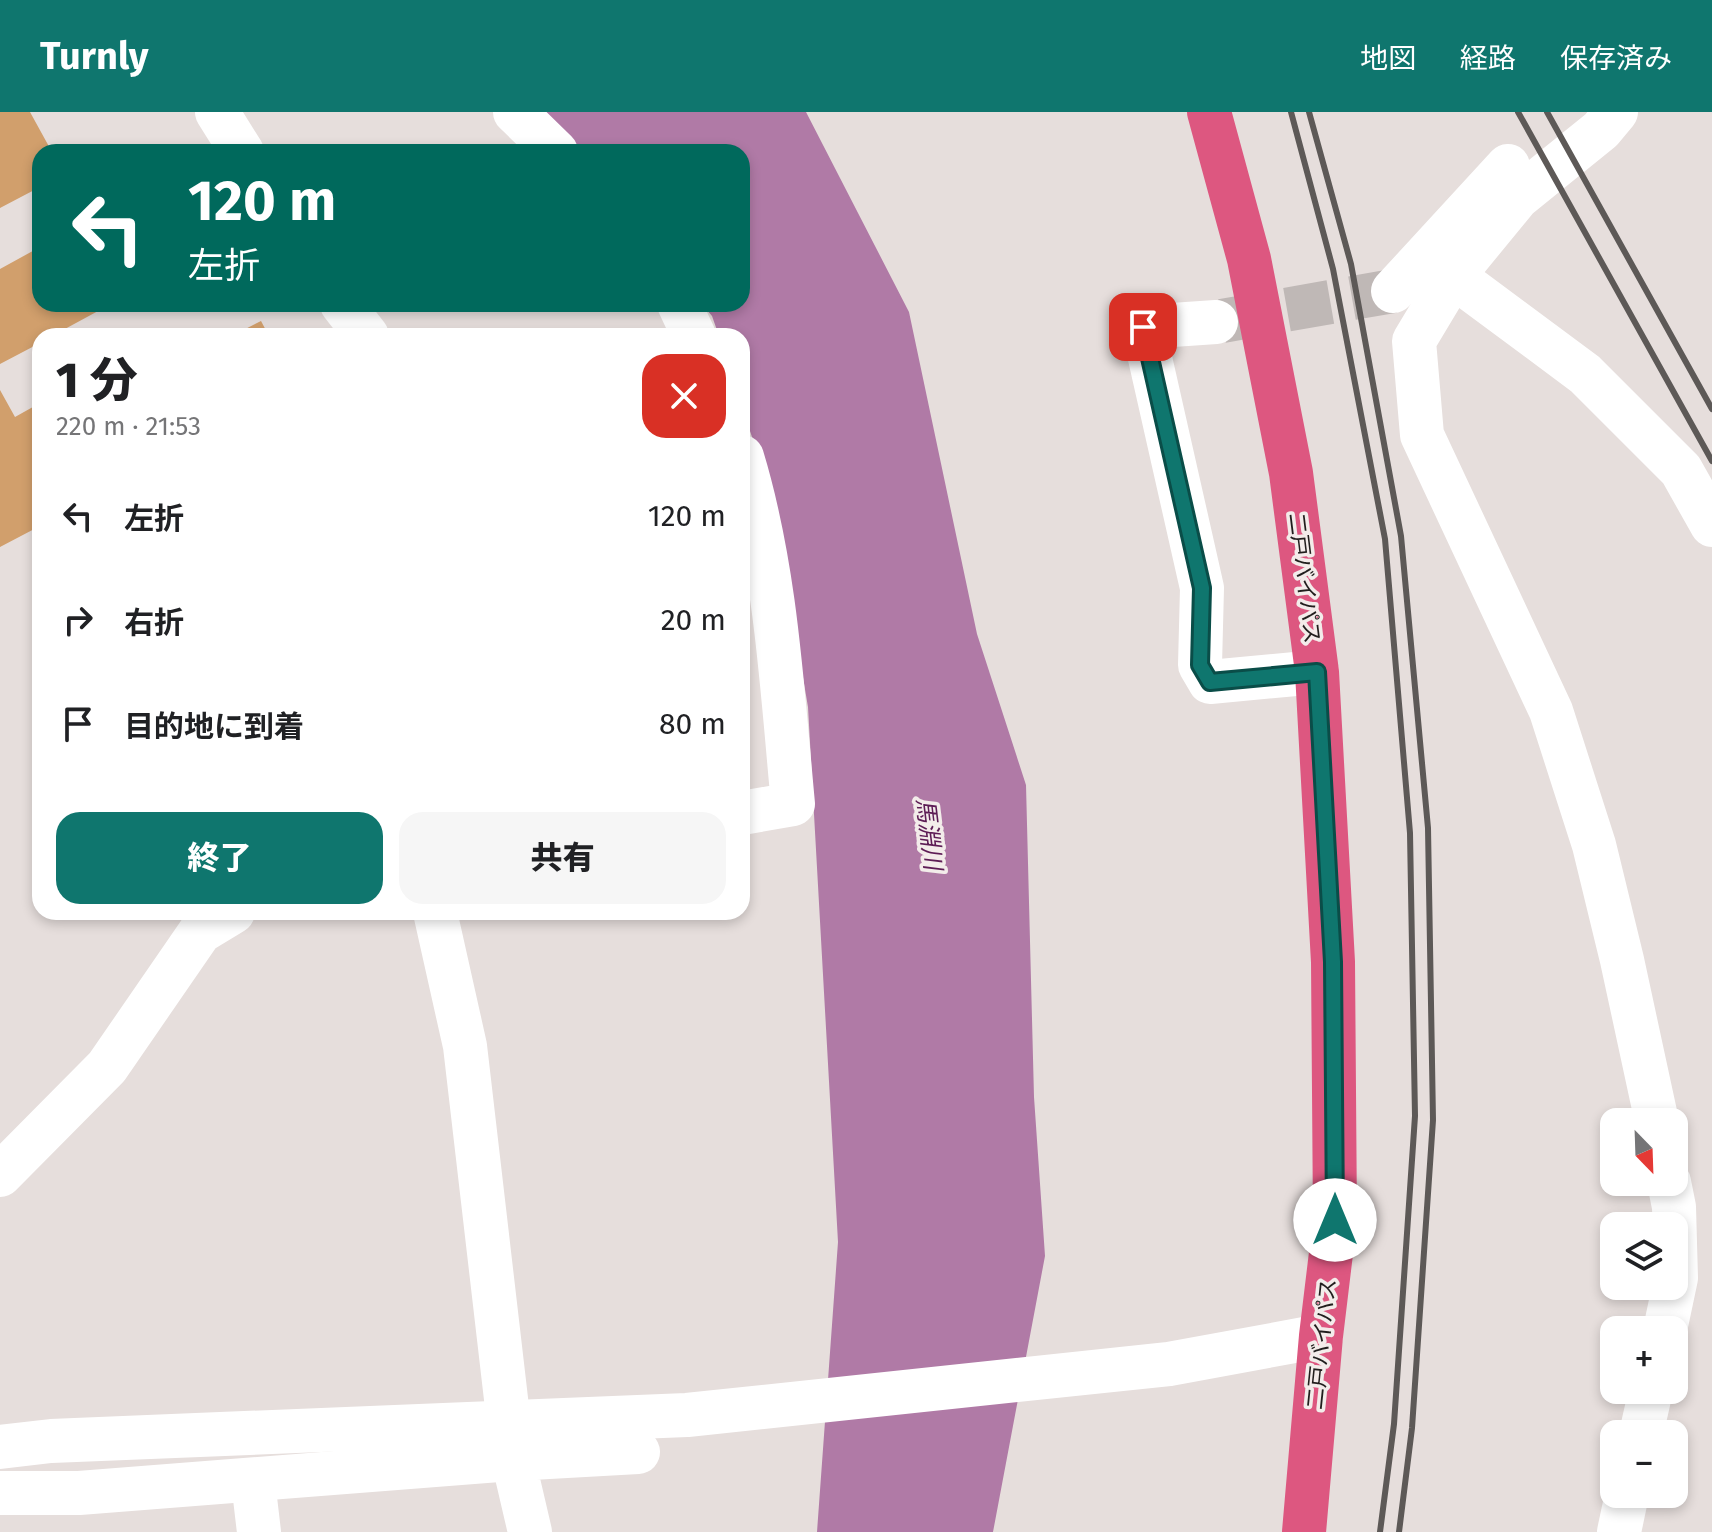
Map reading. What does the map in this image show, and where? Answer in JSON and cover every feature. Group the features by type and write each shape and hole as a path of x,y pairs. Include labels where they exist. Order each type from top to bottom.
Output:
{"highway":[{"name":"二戸バイパス","path":"1209,112 1249,259 1291,473 1317,672 1333,962 1335,1220 1321,1336 1304,1532"}],"street":[{"path":"217,112 237,144"},
{"path":"515,112 548,144"},
{"path":"1393,291 1507,167 1605,112"},
{"path":"1616,112 1601,130 1517,198 1453,276 1414,341 1422,435 1551,711 1594,845 1654,1108"},
{"path":"1453,276 1585,374 1681,470 1712,525"},
{"path":"348,312 361,328"},
{"path":"1216,322 1143,327 1202,588 1200,665 1210,682 1317,672"},
{"path":"750,484 775,618 793,804 750,812"},
{"path":"0,1175 107,1067 200,932 220,920"},
{"path":"437,920 465,1046 504,1357 513,1459 530,1532"},
{"path":"1668,1316 1676,1278 1672,1196"},
{"path":"0,1447 51,1441 687,1415 1169,1364 1321,1336"},
{"path":"0,1493 79,1493 638,1452"},
{"path":"253,1481 259,1532"},
{"path":"1619,1532 1624,1508"}],"water":[{"name":"馬淵川","path":"532,112 806,112 909,312 977,634 1026,785 1034,1097 1045,1256 993,1532 817,1532 838,1242 808,707 773,500 750,431 750,328 716,328 709,312 750,312 750,144 571,143"}],"building":[{"path":"0,112 30,112 48,144 32,144 32,191 0,208"},
{"path":"32,251 32,312 96,312 67,328 32,328 32,347 0,364 0,269"},
{"path":"261,321 265,328 247,328"},
{"path":"0,390 15,417 32,407 32,530 0,547"}],"tunnel":[{"path":"1222,321 1393,291"}],"railway":[{"path":"1291,112 1333,269 1385,539 1410,833 1415,1116 1394,1424 1380,1532"},
{"path":"1309,112 1351,264 1401,536 1428,828 1433,1120 1412,1428 1399,1532"},
{"path":"1518,112 1712,461"},
{"path":"1547,112 1712,409"}],"route":[{"path":"1143,327 1202,588 1200,665 1210,682 1317,672 1333,962 1335,1220"}]}
